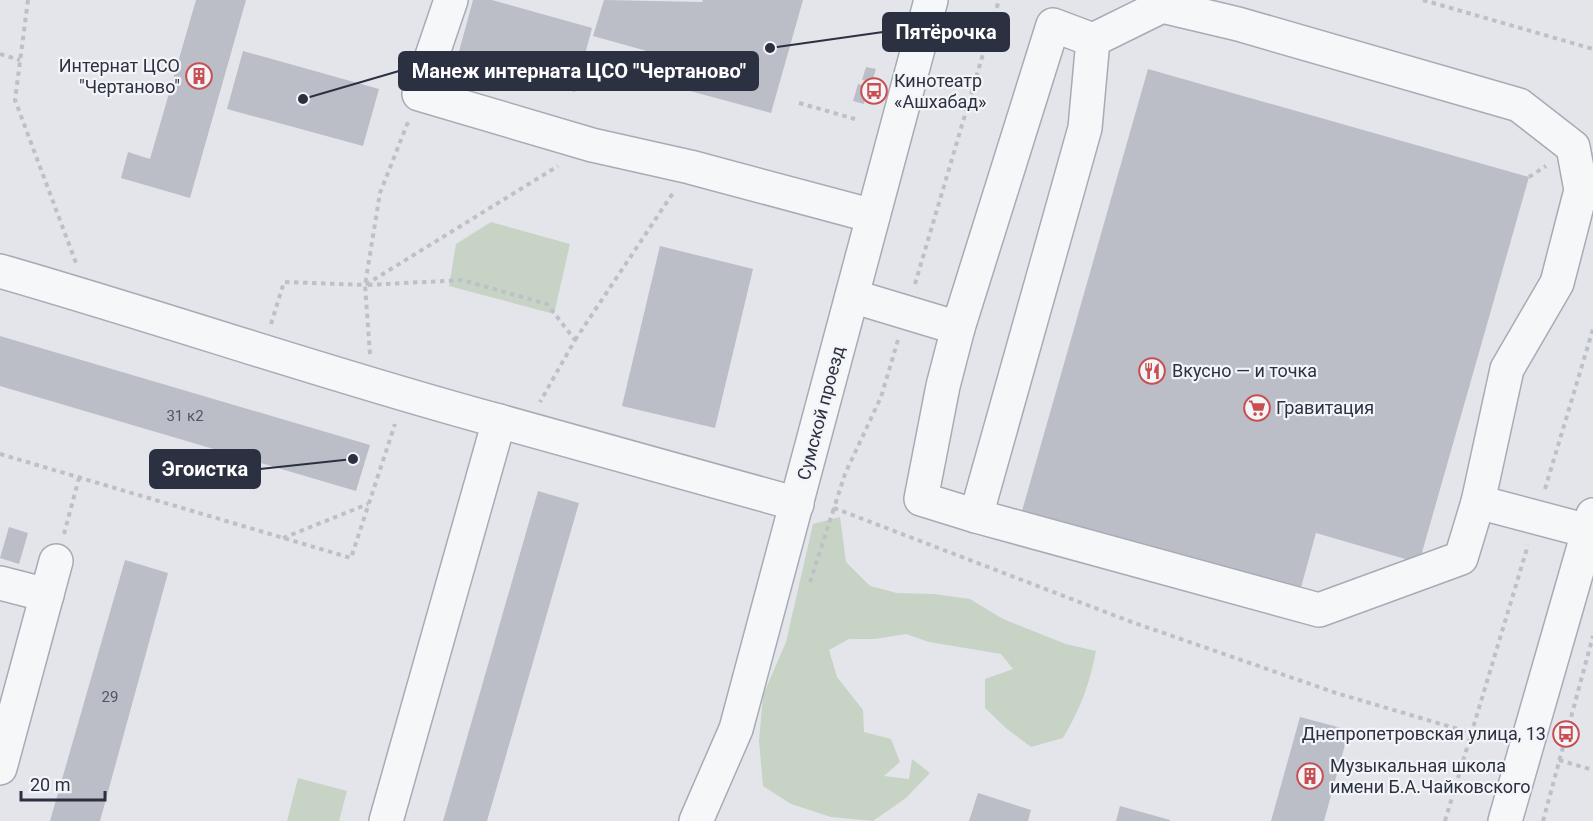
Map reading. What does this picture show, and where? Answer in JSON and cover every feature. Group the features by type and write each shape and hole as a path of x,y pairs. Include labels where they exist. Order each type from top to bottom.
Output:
{"street":[{"path":"451,0 419,94 592,145 690,167 873,216"},
{"name":"Сумской проезд","path":"696,821 736,729 873,216 926,1"},
{"path":"1162,6 1238,24 1519,105 1573,147 1581,190 1557,284 1507,369 1478,502 1461,558 1319,610 921,499 943,386 958,328 1053,25 1093,40 1162,6"},
{"path":"976,516 1085,128 1093,40"},
{"path":"0,271 404,394 797,504"},
{"path":"852,296 958,328"},
{"path":"386,821 499,421"},
{"path":"1478,502 1537,517 1591,523 1505,821"},
{"path":"0,768 56,561"},
{"path":"0,583 47,595"}],"path":[{"path":"28,0 15,100 89,297"},
{"path":"999,0 881,398 845,474 834,508 1129,621 1336,693 1458,729 1470,736"},
{"path":"1422,0 1593,49"},
{"path":"0,54 20,60"},
{"path":"372,384 365,285 381,193 419,94"},
{"path":"800,102 855,119"},
{"path":"365,285 592,145"},
{"path":"553,380 575,340 690,167"},
{"path":"263,351 284,282 365,285 462,280 547,304 575,340"},
{"path":"1445,821 1593,329"},
{"path":"0,454 351,558 404,394"},
{"path":"56,561 79,478"},
{"path":"283,538 369,504"},
{"path":"1543,821 1593,636"},
{"path":"1559,760 1593,770"}],"green space":[{"path":"491,222 570,244 554,314 449,286 456,244"},
{"path":"840,517 846,562 870,586 897,593 934,594 970,599 1003,619 1066,644 1096,651 1084,696 1063,738 1031,747 985,708 985,679 1013,669 1001,654 929,642 906,634 875,639 849,639 829,650 837,677 863,710 864,732 891,739 900,762 884,776 909,779 912,759 930,773 906,798 873,821 831,817 791,804 763,786 759,741 763,695 786,642 813,524"},
{"path":"298,778 347,791 339,821 287,821"}],"building":[{"name":"Интернат ЦСО \"Чертаново\"","path":"196,0 246,0 190,198 121,178 128,152 150,159"},
{"path":"473,0 492,0 592,28 575,92 457,59"},
{"path":"604,0 702,2 703,0 803,0 771,113 679,88 686,62 593,36"},
{"path":"243,51 379,89 363,146 227,109"},
{"path":"866,67 876,69 872,82 862,80"},
{"name":"Гравитация","path":"1148,69 1529,177 1419,563 1316,533 1300,591 1022,511"},
{"path":"858,84 868,86 864,104 853,101"},
{"path":"660,246 753,269 715,428 622,406"},
{"path":"0,336 370,445 356,491 0,386"},
{"path":"538,491 579,503 487,821 443,821"},
{"path":"9,527 28,533 19,564 0,558"},
{"path":"125,560 168,573 100,821 50,821"},
{"name":"Музыкальная школа имени Б.А.Чайковского","path":"1300,717 1349,730 1324,821 1271,821"},
{"path":"978,793 1031,810 1028,821 969,821"},
{"path":"1120,806 1170,820 1170,821 1116,821"}],"place":[{"name":"Пятёрочка","path":"770,48"},
{"name":"Интернат ЦСО \"Чертаново\"","path":"199,76"},
{"name":"Кинотеатр «Ашхабад»","path":"874,91"},
{"name":"Манеж интерната ЦСО \"Чертаново\"","path":"303,99"},
{"name":"Вкусно — и точка","path":"1152,371"},
{"name":"Гравитация","path":"1257,408"},
{"name":"Эгоистка","path":"353,459"},
{"name":"Днепропетровская улица, 13","path":"1566,734"},
{"name":"Музыкальная школа имени Б.А.Чайковского","path":"1310,776"}]}
